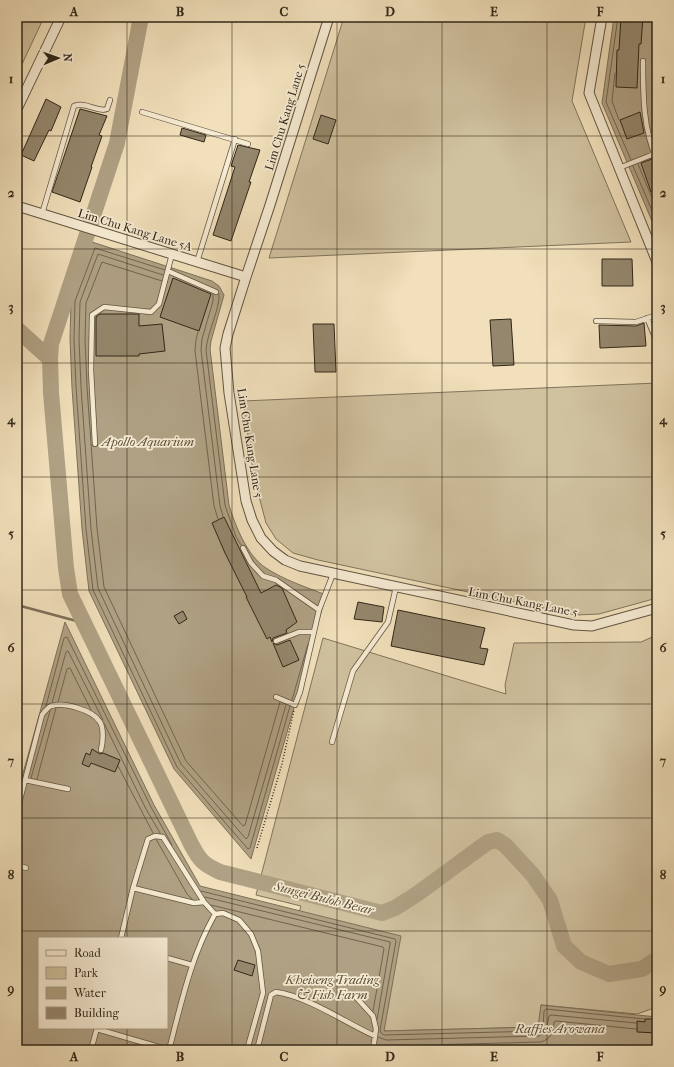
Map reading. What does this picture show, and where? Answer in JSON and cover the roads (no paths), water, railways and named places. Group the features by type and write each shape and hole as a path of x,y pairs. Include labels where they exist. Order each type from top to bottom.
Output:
{"street":[{"path":"17,108 62,17"},
{"name":"Lim Chu Kang Lane 5","path":"329,17 228,334 225,348 229,393 246,501 252,520 261,538 273,551 285,560 300,566 574,625 592,626 657,608"},
{"path":"602,17 589,93 657,262"},
{"name":"Lim Chu Kang Lane 5A","path":"17,206 246,277"}],"lane":[{"path":"643,61 643,100 649,133 657,160"},
{"path":"42,214 74,106 80,104 103,110 107,109 110,100"},
{"path":"142,112 248,144"},
{"path":"197,262 235,139"},
{"path":"619,168 654,154"},
{"path":"95,444 91,370 92,315 104,307 151,312 159,304 172,254"},
{"path":"168,271 216,292"},
{"path":"596,321 636,322 657,314"},
{"path":"647,318 657,342"},
{"path":"243,548 251,563 263,576 276,580 319,610"},
{"path":"276,697 295,705 300,692 319,610 333,574"},
{"path":"332,742 353,671 388,622 396,587"},
{"path":"276,641 299,632 314,632"},
{"path":"17,811 42,715 46,708 52,705 80,708 96,718 100,723 101,728 101,750"},
{"path":"25,780 68,789"},
{"path":"121,937 133,888 148,839 155,836 162,837 204,902 215,914"},
{"path":"17,865 26,868"},
{"path":"133,888 194,904 204,902"},
{"path":"215,914 223,913 239,920 252,934 258,951 263,993 247,1050"},
{"path":"100,1029 169,1050 187,979 204,934 215,914"},
{"path":"168,958 192,965"},
{"path":"257,1050 271,995 276,992 287,993 328,1011 375,1036"},
{"path":"354,995 374,1016 376,1029 374,1050"},
{"path":"91,1050 97,1029"}],"water":[{"path":"614,17 657,17 657,233 602,103"},
{"name":"Apollo Aquarium","path":"92,242 212,281 219,286 224,295 210,349 229,505 238,531 259,563 280,576 326,595 251,859 174,769 89,591 82,529 70,339 71,300"},
{"path":"65,622 154,805 200,886 401,936 384,1031 538,1027 541,1005 657,1017 657,1050 17,1050 17,795"}],"waterway":[{"name":"Sungei Buloh Besar","path":"141,17 117,143 51,344 51,393 66,568 70,594 194,850 202,861 220,872 382,913 395,908 417,894 488,842 497,840 505,845 532,874 550,900 564,946 581,962 609,974 642,969 657,959"},
{"name":"Sungei Buloh Besar","path":"17,329 50,359"},
{"path":"17,605 84,623"}],"water label":[{"name":"Kheiseng Trading & Fish Farm","path":"332,986"},
{"name":"Raffles Arowana","path":"560,1028"}]}
